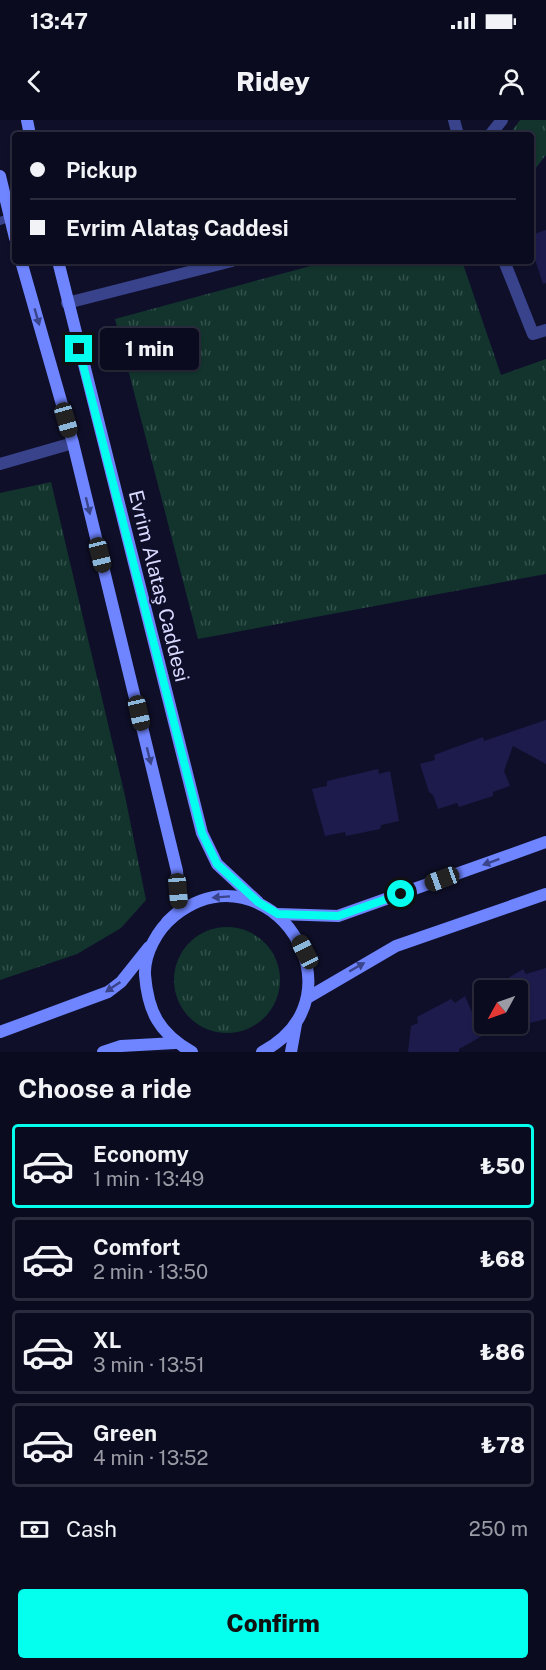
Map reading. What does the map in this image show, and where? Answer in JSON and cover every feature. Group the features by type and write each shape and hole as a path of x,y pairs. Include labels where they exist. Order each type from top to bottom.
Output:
{"main road":[{"path":"0,176 5,219 12,232"},
{"path":"0,1032 108,992 121,982 167,922 180,910 177,871 73,442 22,264"},
{"name":"Evrim Alataş Caddesi","path":"59,264 202,833 217,864 258,902"},
{"path":"278,914 338,916 546,842"},
{"path":"307,998 396,946 546,894"},
{"path":"167,922 186,907 209,898 234,896 258,902 278,914 294,932 305,952 309,975 307,998 296,1023 291,1052"},
{"path":"152,944 145,970 147,998 157,1023 175,1043 192,1052"},
{"path":"262,1052 278,1044 296,1023"},
{"path":"103,1052 121,1046 175,1043"}],"street":[{"path":"492,132 502,120"},
{"path":"68,303 220,264"},
{"path":"505,264 533,334 546,330"},
{"path":"0,464 73,442"}],"green space":[{"path":"520,120 546,120 546,155 534,170 534,132 511,132"},
{"path":"318,264 463,264 501,375 546,359 546,574 198,639 115,319"},
{"path":"51,482 125,796 146,900 121,928 77,954 0,980 0,493"},
{"path":"227,927 247,931 264,943 276,960 280,980 276,1000 264,1017 247,1029 227,1033 207,1029 190,1017 178,1000 174,980 178,960 190,943 207,931"}],"building":[{"path":"546,230 546,283 543,284 534,256 534,234"},
{"path":"546,720 546,764 513,746 504,771 510,786 493,792 493,796 459,807 457,803 438,809 433,795 429,792 420,764 435,760 434,755 483,737 484,741"},
{"path":"378,769 379,774 390,771 399,821 381,825 380,829 346,836 345,832 325,836 312,789 327,786 327,781"},
{"path":"546,968 546,1019 528,1024 528,980 505,980 523,969 526,974"},
{"path":"465,996 474,1017 474,1034 482,1036 459,1049 459,1052 408,1052 411,1026 418,1023 417,1017 451,999 455,1003"}],"route":[{"path":"79,349 202,833 217,864 258,902 278,914 338,916 401,894"}]}
